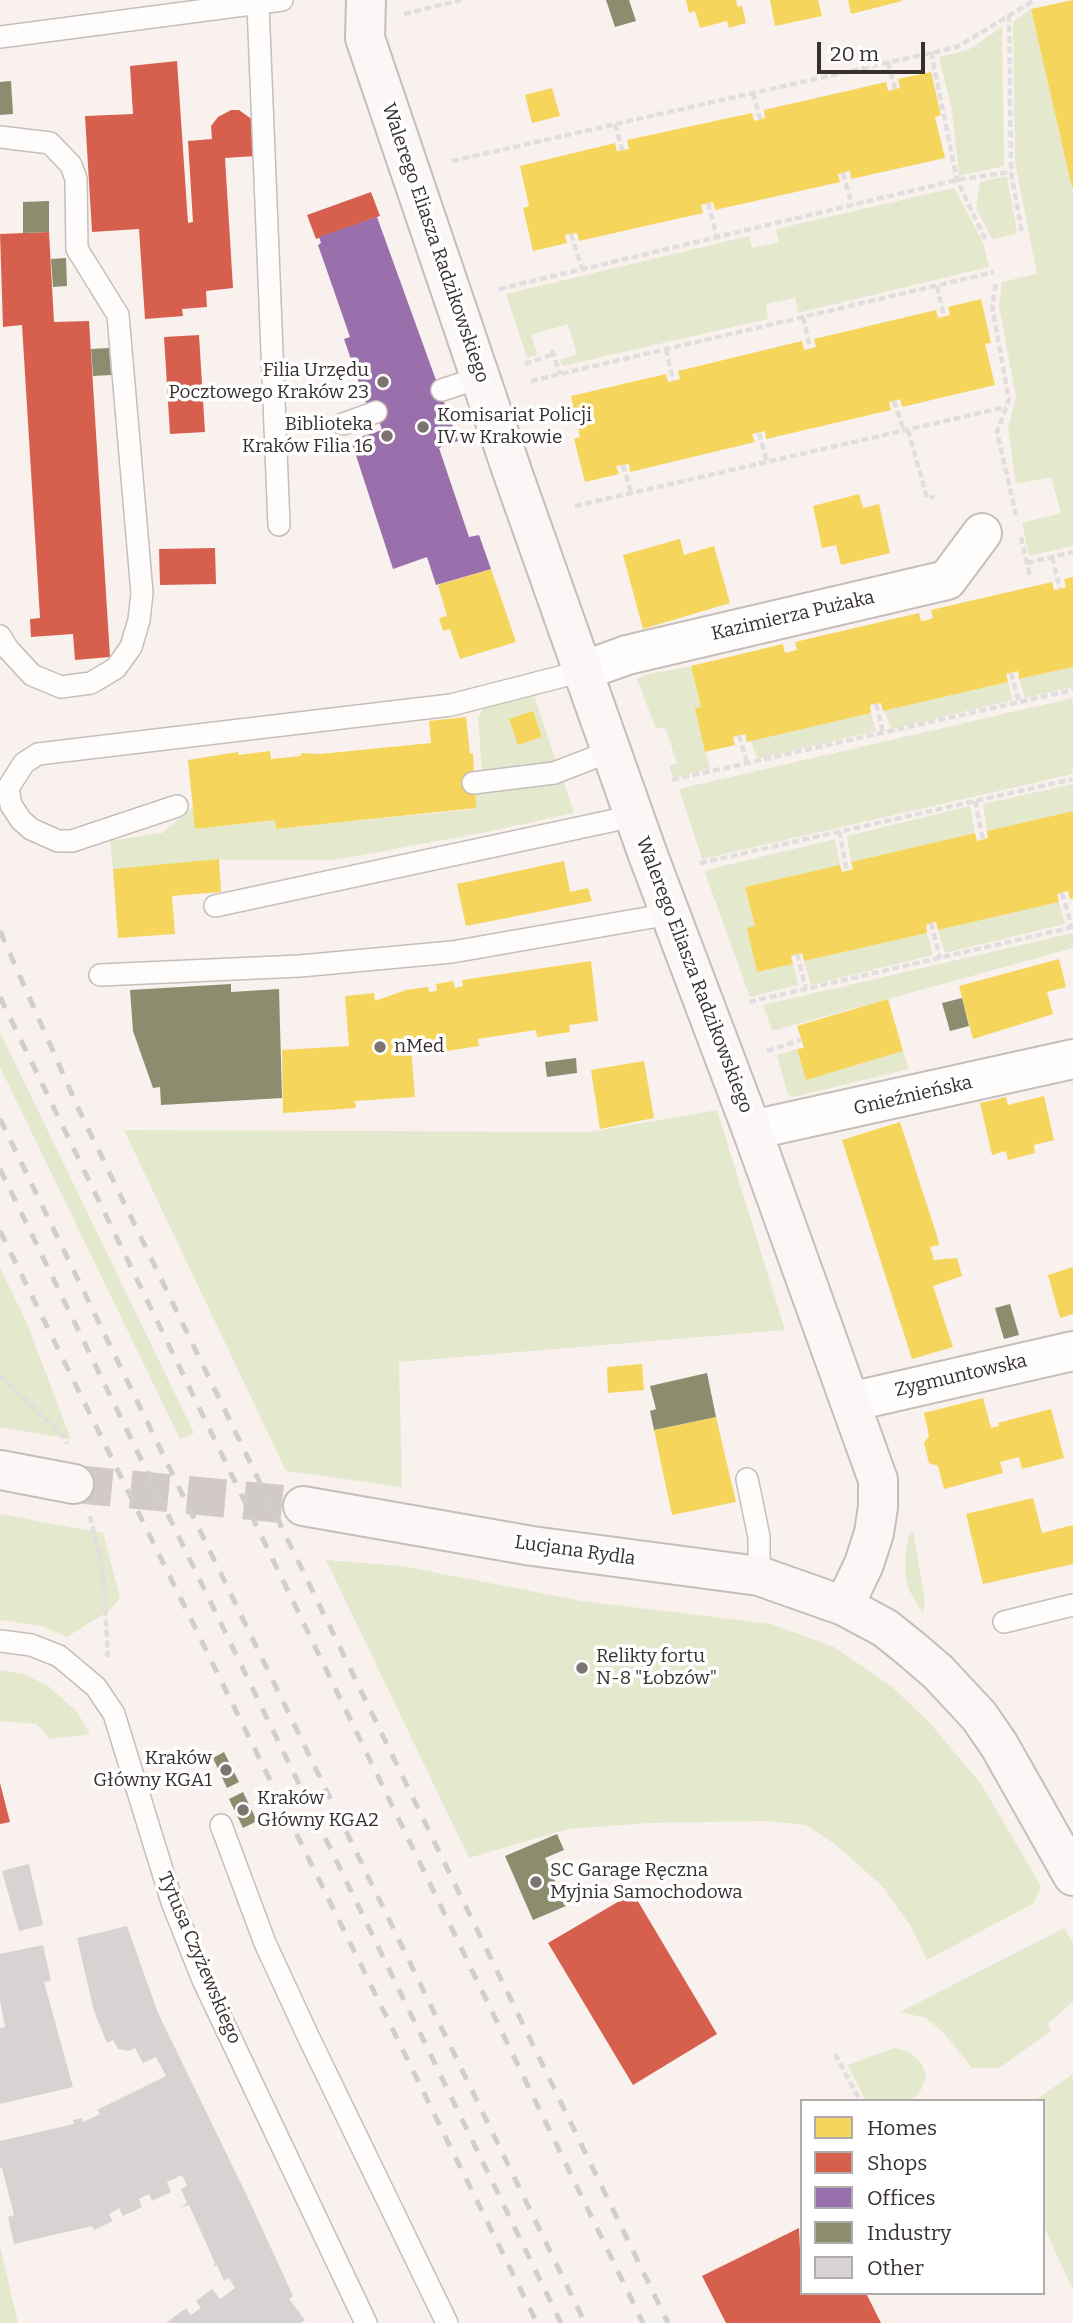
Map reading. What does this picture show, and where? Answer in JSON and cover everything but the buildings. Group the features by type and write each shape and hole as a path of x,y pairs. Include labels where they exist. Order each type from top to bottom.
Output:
{"street":[{"name":"Walerego Eliasza Radzikowskiego","path":"366,0 365,38 481,377 634,816 752,1130 878,1480 878,1507 864,1564 844,1606"},
{"name":"Kazimierza Pużaka","path":"583,671 627,655 947,580 982,533"},
{"name":"Gnieźnieńska","path":"752,1130 1073,1059"},
{"name":"Zygmuntowska","path":"850,1402 1073,1351"},
{"path":"0,1470 77,1482"},
{"name":"Lucjana Rydla","path":"303,1506 532,1546 759,1576 844,1606"},
{"path":"844,1606 885,1628 910,1648 938,1672 979,1716 999,1745 1073,1876"}],"lane":[{"path":"0,37 282,0"},
{"path":"258,5 279,525"},
{"path":"0,137 50,143 71,164 76,179 77,249 118,315 142,593 139,620 131,648 116,668 91,683 61,687 32,675 0,636"},
{"path":"442,390 481,377"},
{"path":"343,424 376,412"},
{"path":"177,806 72,841 58,841 31,829 21,820 11,805 8,788 24,762 38,754 451,705 583,671"},
{"path":"473,783 554,773 611,751"},
{"path":"215,906 634,816"},
{"path":"100,975 300,966 452,953 670,914"},
{"path":"747,1479 759,1537 759,1576"},
{"path":"1003,1622 1073,1605"},
{"name":"Tytusa Czyżewskiego","path":"0,1642 31,1645 72,1666 96,1686 114,1714 168,1891 203,1980 366,2323"},
{"path":"221,1825 265,1942 447,2323"}],"path":[{"path":"401,15 461,0"},
{"path":"452,162 957,47 1035,0"},
{"path":"1009,15 1011,172 1022,233"},
{"path":"931,52 957,180 986,241"},
{"path":"888,62 895,89"},
{"path":"753,93 760,119"},
{"path":"615,124 622,150"},
{"path":"499,289 957,180 1011,172"},
{"path":"843,173 852,205"},
{"path":"708,203 717,237"},
{"path":"571,234 582,269"},
{"path":"531,381 994,272"},
{"path":"996,284 992,306 1009,400 997,432 1030,577"},
{"path":"937,286 944,316"},
{"path":"803,317 810,348"},
{"path":"666,349 673,381"},
{"path":"525,364 553,353 561,374"},
{"path":"894,401 927,498 934,497"},
{"path":"575,506 1006,407"},
{"path":"759,433 767,462"},
{"path":"623,465 631,493"},
{"path":"1027,563 1073,552"},
{"path":"1052,557 1060,589"},
{"path":"1011,673 1019,702"},
{"path":"672,780 1073,690"},
{"path":"876,704 883,732"},
{"path":"739,735 747,764"},
{"path":"701,863 1073,779"},
{"path":"975,801 982,839"},
{"path":"839,831 847,871"},
{"path":"749,1002 1073,927 1062,893"},
{"path":"931,923 940,958"},
{"path":"797,954 806,989"},
{"path":"766,1051 801,1040"},
{"path":"0,1375 65,1438 103,1571 108,1655 81,1638 72,1666"},
{"path":"835,2054 859,2099"}],"green space":[{"path":"1031,9 1073,192 1073,546 1029,556 1022,523 1061,513 1051,477 1016,484 1008,429 1016,397 999,307 1002,282 1037,274 1015,163 1013,22"},
{"path":"1002,27 1004,166 959,176 952,111 939,57 968,50"},
{"path":"1007,176 1017,231 1016,234 992,239 976,208 980,182"},
{"path":"954,188 983,242 989,267 798,313 795,298 766,304 768,319 562,366 560,360 577,355 568,324 531,335 538,355 527,358 506,294 749,236 752,248 779,242 776,229"},
{"path":"691,666 701,707 696,708 710,769 673,778 669,766 677,763 665,727 656,729 637,679"},
{"path":"1073,667 1073,687 1025,698 1019,679"},
{"path":"1008,682 1013,700 892,729 884,711"},
{"path":"534,695 557,764 482,771 478,718 483,709"},
{"path":"1073,698 1073,774 702,859 679,789"},
{"path":"871,713 876,731 757,759 751,741"},
{"path":"563,780 574,813 486,832 335,860 218,860 113,869 110,841 162,833 193,807 196,829 275,820 277,829 475,809 475,793"},
{"path":"1073,784 1073,811 987,831 983,804"},
{"path":"970,806 975,833 851,862 847,836"},
{"path":"835,839 840,865 745,887 755,926 758,972 793,964 798,985 750,997 705,873 707,870"},
{"path":"1059,902 1065,924 945,953 938,930"},
{"path":"927,933 933,955 811,985 804,961"},
{"path":"1073,933 1073,948 772,1031 763,1005"},
{"path":"0,1032 194,1433 180,1439 0,1067"},
{"path":"797,1049 806,1079 903,1051 909,1069 793,1097 788,1095 777,1055"},
{"path":"717,1110 785,1330 399,1362 402,1487 286,1471 124,1130 589,1132"},
{"path":"0,1268 26,1321 71,1439 0,1427"},
{"path":"0,1514 103,1533 120,1598 110,1610 67,1637 41,1626 0,1620"},
{"path":"913,1531 925,1600 923,1614 909,1590 905,1574 909,1534"},
{"path":"326,1560 402,1566 582,1601 771,1624 834,1647 891,1686 929,1722 981,1784 1041,1886 1034,1903 927,1960 912,1928 882,1886 836,1845 806,1825 768,1821 649,1823 568,1829 469,1858"},
{"path":"0,1670 23,1674 47,1685 77,1712 90,1734 50,1739 36,1724 0,1721"},
{"path":"1064,1928 1073,1943 1073,2002 1048,2023 1051,2031 999,2068 972,2068 944,2033 926,2018 900,2012"},
{"path":"894,2048 910,2052 922,2064 926,2077 919,2094 911,2099 865,2099 848,2065"},
{"path":"1073,2074 1073,2290 1045,2229 1045,2099 1037,2099"},
{"path":"0,2246 18,2323 0,2323"}],"tunnel":[{"path":"74,1484 303,1506"}],"railway":[{"path":"0,931 79,1110 668,2323"},
{"path":"0,997 643,2323"},
{"path":"0,1119 585,2323"},
{"path":"0,1169 561,2323"},
{"path":"0,1231 537,2323"}],"place":[{"name":"Filia Urzędu Pocztowego Kraków 23","path":"383,382"},
{"name":"Komisariat Policji IV w Krakowie","path":"423,427"},
{"name":"Biblioteka Kraków Filia 16","path":"387,436"},
{"name":"nMed","path":"380,1047"},
{"name":"Relikty fortu N-8 \"Łobzów\"","path":"582,1668"},
{"name":"Kraków Główny KGA1","path":"226,1770"},
{"name":"Kraków Główny KGA2","path":"243,1810"},
{"name":"SC Garage Ręczna Myjnia Samochodowa","path":"536,1882"}]}
